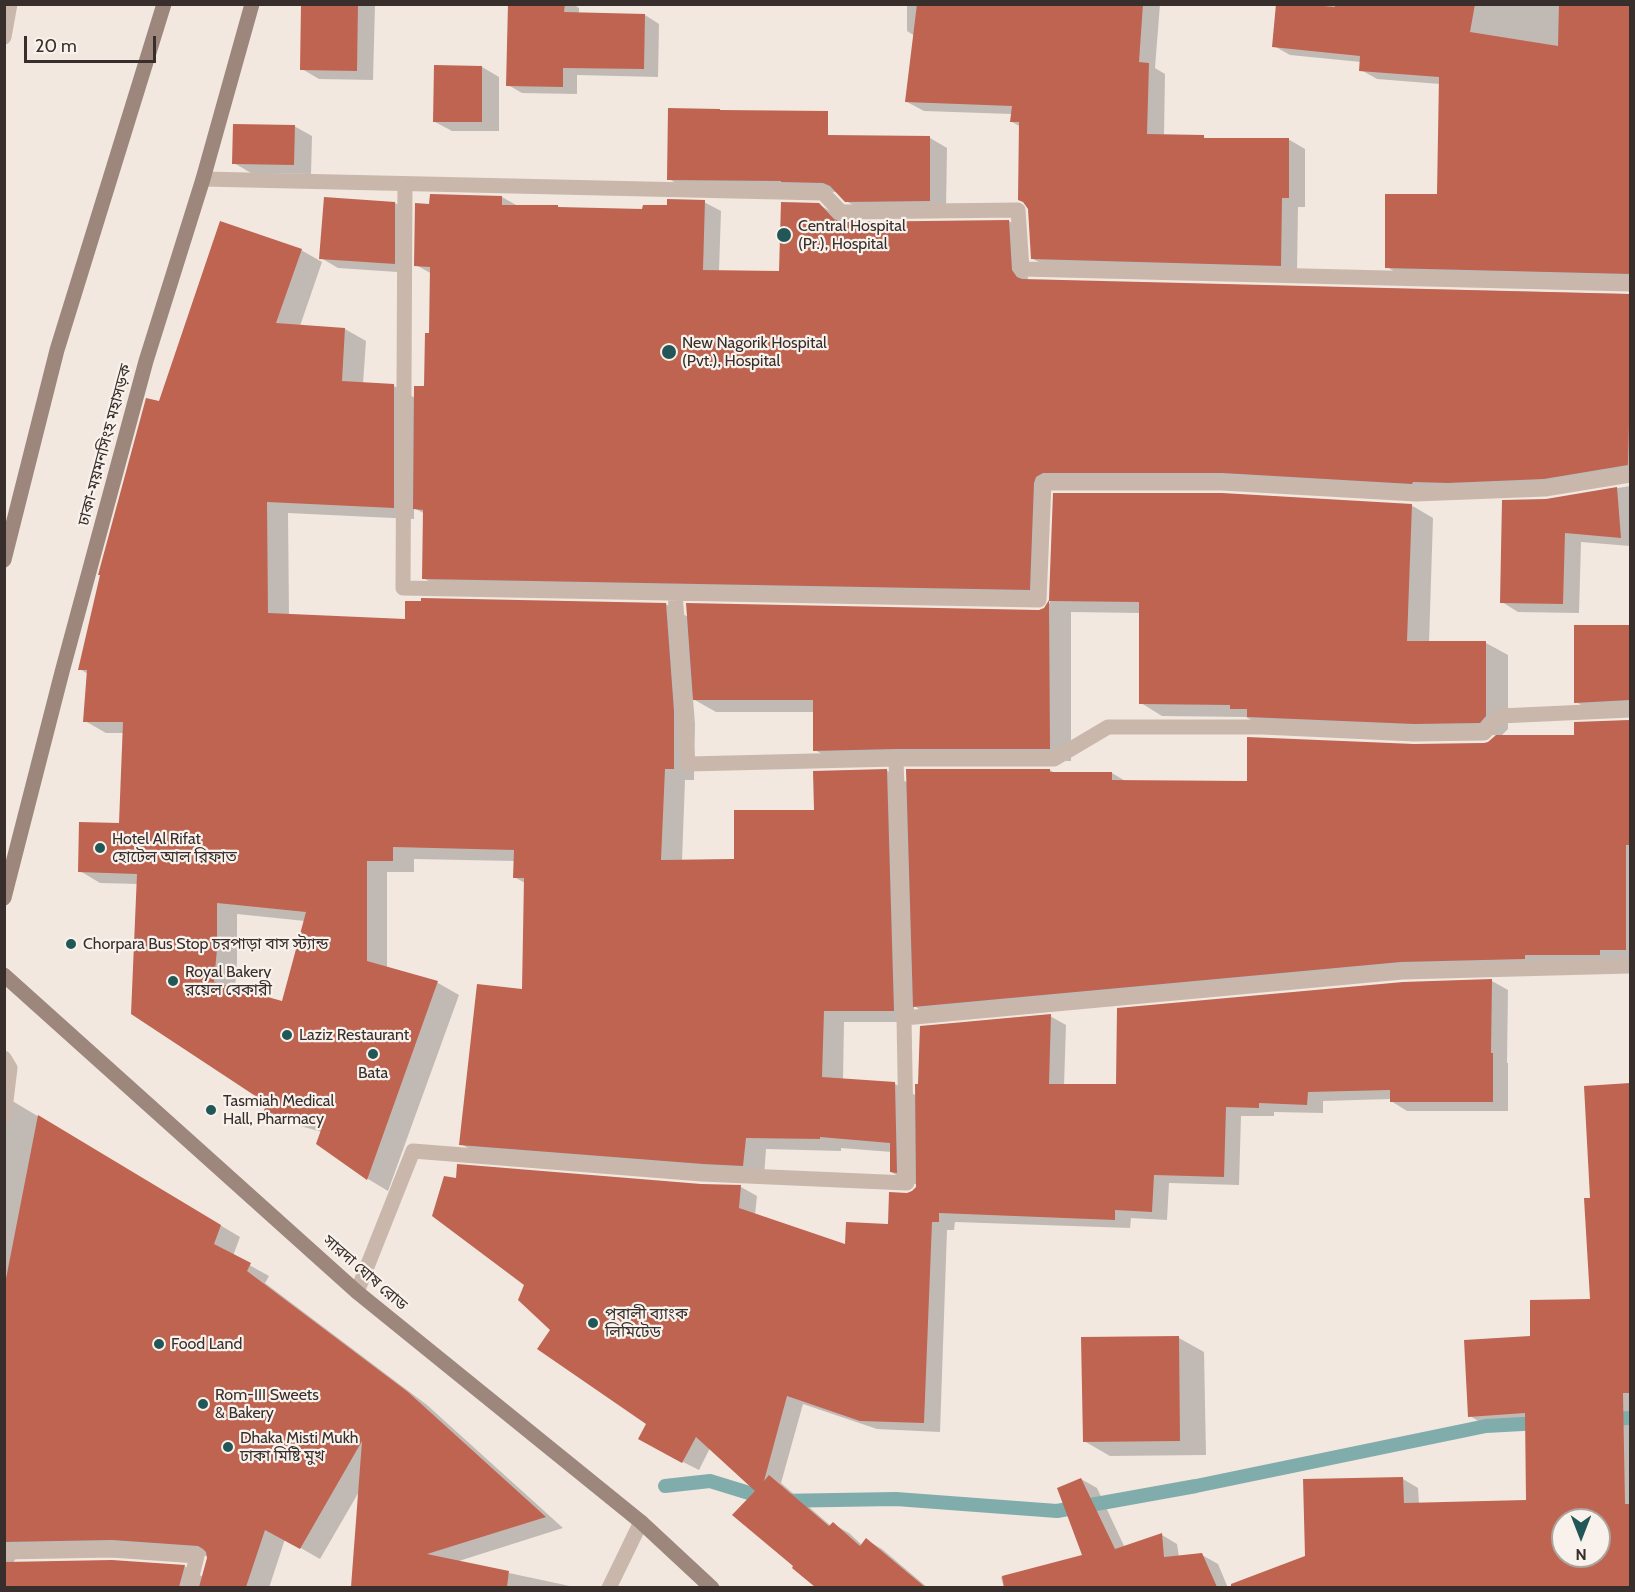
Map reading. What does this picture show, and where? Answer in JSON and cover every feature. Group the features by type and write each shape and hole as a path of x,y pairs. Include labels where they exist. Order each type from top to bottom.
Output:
{"main road":[{"path":"4,560 57,350 164,4"},
{"name":"ঢাকা-ময়মনসিংহ মহাসড়ক","path":"4,898 146,361 203,179 252,4"},
{"name":"সারদা ঘোষ রোড","path":"4,975 357,1292 641,1522 712,1587"}],"street":[{"path":"4,37 10,4"},
{"path":"203,179 823,193 841,212 1018,210 1022,269 1630,284"},
{"path":"405,184 403,588 1040,600 1044,483 1222,483 1416,494 1545,489 1630,475"},
{"path":"675,593 688,764 896,759 1054,759 1108,727 1262,727 1414,734 1484,733 1500,716 1630,710"},
{"path":"357,1292 412,1151 702,1174 906,1183 904,1018 896,759"},
{"path":"904,1018 1402,972 1630,966"},
{"path":"4,1058 10,1068 4,1117"},
{"path":"609,1587 641,1522"},
{"path":"4,1552 112,1550 197,1556 189,1587"}],"building":[{"path":"301,4 358,4 357,71 300,70"},
{"path":"508,4 565,4 564,12 645,14 644,69 563,68 563,87 506,86"},
{"path":"917,4 1143,4 1139,62 1149,63 1147,134 1204,135 1204,138 1289,138 1289,198 1282,198 1281,266 1031,259 1028,209 1023,202 1018,200 1019,122 1010,122 1012,106 905,102"},
{"path":"1276,4 1335,7 1335,4 1475,4 1470,32 1558,46 1559,4 1630,4 1630,274 1385,268 1385,194 1437,194 1439,77 1359,71 1360,56 1272,47"},
{"path":"434,65 482,66 482,122 433,122"},
{"path":"668,108 828,111 828,135 930,136 930,201 845,202 830,186 823,183 667,180"},
{"path":"233,124 295,125 294,165 232,164"},
{"path":"430,194 502,196 502,205 642,209 643,205 667,205 667,199 705,200 703,270 779,271 781,202 819,203 834,219 841,222 1009,220 1012,270 1017,277 1022,279 1630,294 1628,465 1544,479 1448,483 1413,482 1412,484 1222,473 1043,473 1036,477 1034,483 1030,590 422,579 423,510 413,509 414,386 424,386 425,333 429,333 430,267 414,266 415,203 429,204"},
{"path":"324,197 395,202 395,264 319,259"},
{"path":"220,221 302,249 276,323 345,328 342,381 394,384 394,508 267,502 268,613 405,619 405,601 421,601 421,598 666,603 674,711 674,769 665,769 661,860 734,859 734,810 814,810 813,771 887,769 894,1011 824,1011 822,1077 895,1082 897,1173 890,1172 890,1143 820,1137 820,1139 746,1138 743,1166 459,1145 477,984 522,989 524,878 513,878 514,850 393,847 393,861 367,861 367,961 438,981 367,1180 316,1144 322,1127 264,1111 266,1103 131,1014 137,874 78,872 79,822 119,823 123,722 83,722 87,670 78,670 100,575 98,575 146,398 159,401","holes":["217,903 306,912 282,1001 214,982"]},
{"path":"1617,487 1621,538 1565,533 1563,604 1500,603 1502,500 1546,499"},
{"path":"1053,493 1222,493 1412,504 1407,641 1486,641 1486,716 1480,723 1414,724 1247,717 1247,709 1230,709 1230,705 1139,704 1139,602 1049,601 1050,749 813,751 813,700 693,700 686,603 1039,610 1044,608 1049,600"},
{"path":"1574,625 1630,625 1630,700 1574,703"},
{"path":"1630,720 1630,845 1626,845 1626,950 1600,950 1600,955 1525,955 1525,959 1401,962 913,1007 906,769 1050,769 1050,772 1112,772 1112,780 1247,781 1247,737 1414,744 1484,743 1496,735 1574,735 1574,722"},
{"path":"1492,979 1493,1102 1390,1102 1390,1090 1308,1092 1307,1105 1259,1103 1259,1108 1226,1107 1224,1177 1154,1175 1152,1212 1115,1210 1115,1220 939,1213 939,1222 932,1222 924,1423 860,1421 787,1396 764,1481 769,1475 829,1526 833,1522 860,1546 866,1538 925,1587 815,1587 732,1515 755,1491 696,1437 682,1463 638,1439 646,1424 537,1349 550,1330 518,1300 524,1285 432,1216 444,1176 456,1178 457,1164 701,1184 741,1185 739,1208 845,1244 846,1222 888,1224 889,1192 907,1193 916,1187 915,1084 918,1084 920,1026 1051,1014 1049,1084 1116,1084 1117,1008 1403,982"},
{"path":"1630,1083 1630,1393 1623,1393 1625,1504 1630,1504 1630,1587 1231,1587 1231,1584 1305,1556 1303,1479 1403,1477 1404,1503 1526,1500 1525,1413 1468,1417 1464,1340 1530,1336 1530,1300 1590,1299 1584,1198 1590,1198 1584,1086"},
{"path":"38,1115 221,1225 214,1244 251,1263 247,1271 408,1392 546,1517 427,1554 509,1571 507,1587 351,1587 362,1441 300,1549 265,1530 246,1587 199,1587 207,1558 206,1552 198,1546 112,1540 4,1542 4,1289"},
{"path":"1179,1336 1180,1441 1083,1442 1081,1337"},
{"path":"1081,1478 1115,1549 1162,1533 1164,1557 1202,1553 1217,1587 1004,1587 1002,1576 1082,1555 1057,1488"},
{"path":"112,1560 185,1565 179,1587 4,1587 4,1562"}],"waterway":[{"path":"1605,1419 1630,1418"},
{"path":"665,1486 710,1481 775,1501 896,1499 1057,1511 1196,1486 1486,1426 1541,1423"}],"place":[{"name":"Central Hospital (Pr.), Hospital","path":"784,235"},
{"name":"New Nagorik Hospital (Pvt.), Hospital","path":"669,352"},
{"name":"Hotel Al Rifat হোটেল আল রিফাত","path":"100,848"},
{"name":"Chorpara Bus Stop চরপাড়া বাস স্ট্যান্ড","path":"71,944"},
{"name":"Royal Bakery রয়েল বেকারী","path":"173,981"},
{"name":"Laziz Restaurant","path":"287,1035"},
{"name":"Bata","path":"373,1054"},
{"name":"Tasmiah Medical Hall, Pharmacy","path":"211,1110"},
{"name":"পূবালী ব্যাংক লিমিটেড","path":"593,1323"},
{"name":"Food Land","path":"159,1344"},
{"name":"Rom-III Sweets & Bakery","path":"203,1404"},
{"name":"Dhaka Misti Mukh ঢাকা মিষ্টি মুখ","path":"228,1447"}]}
